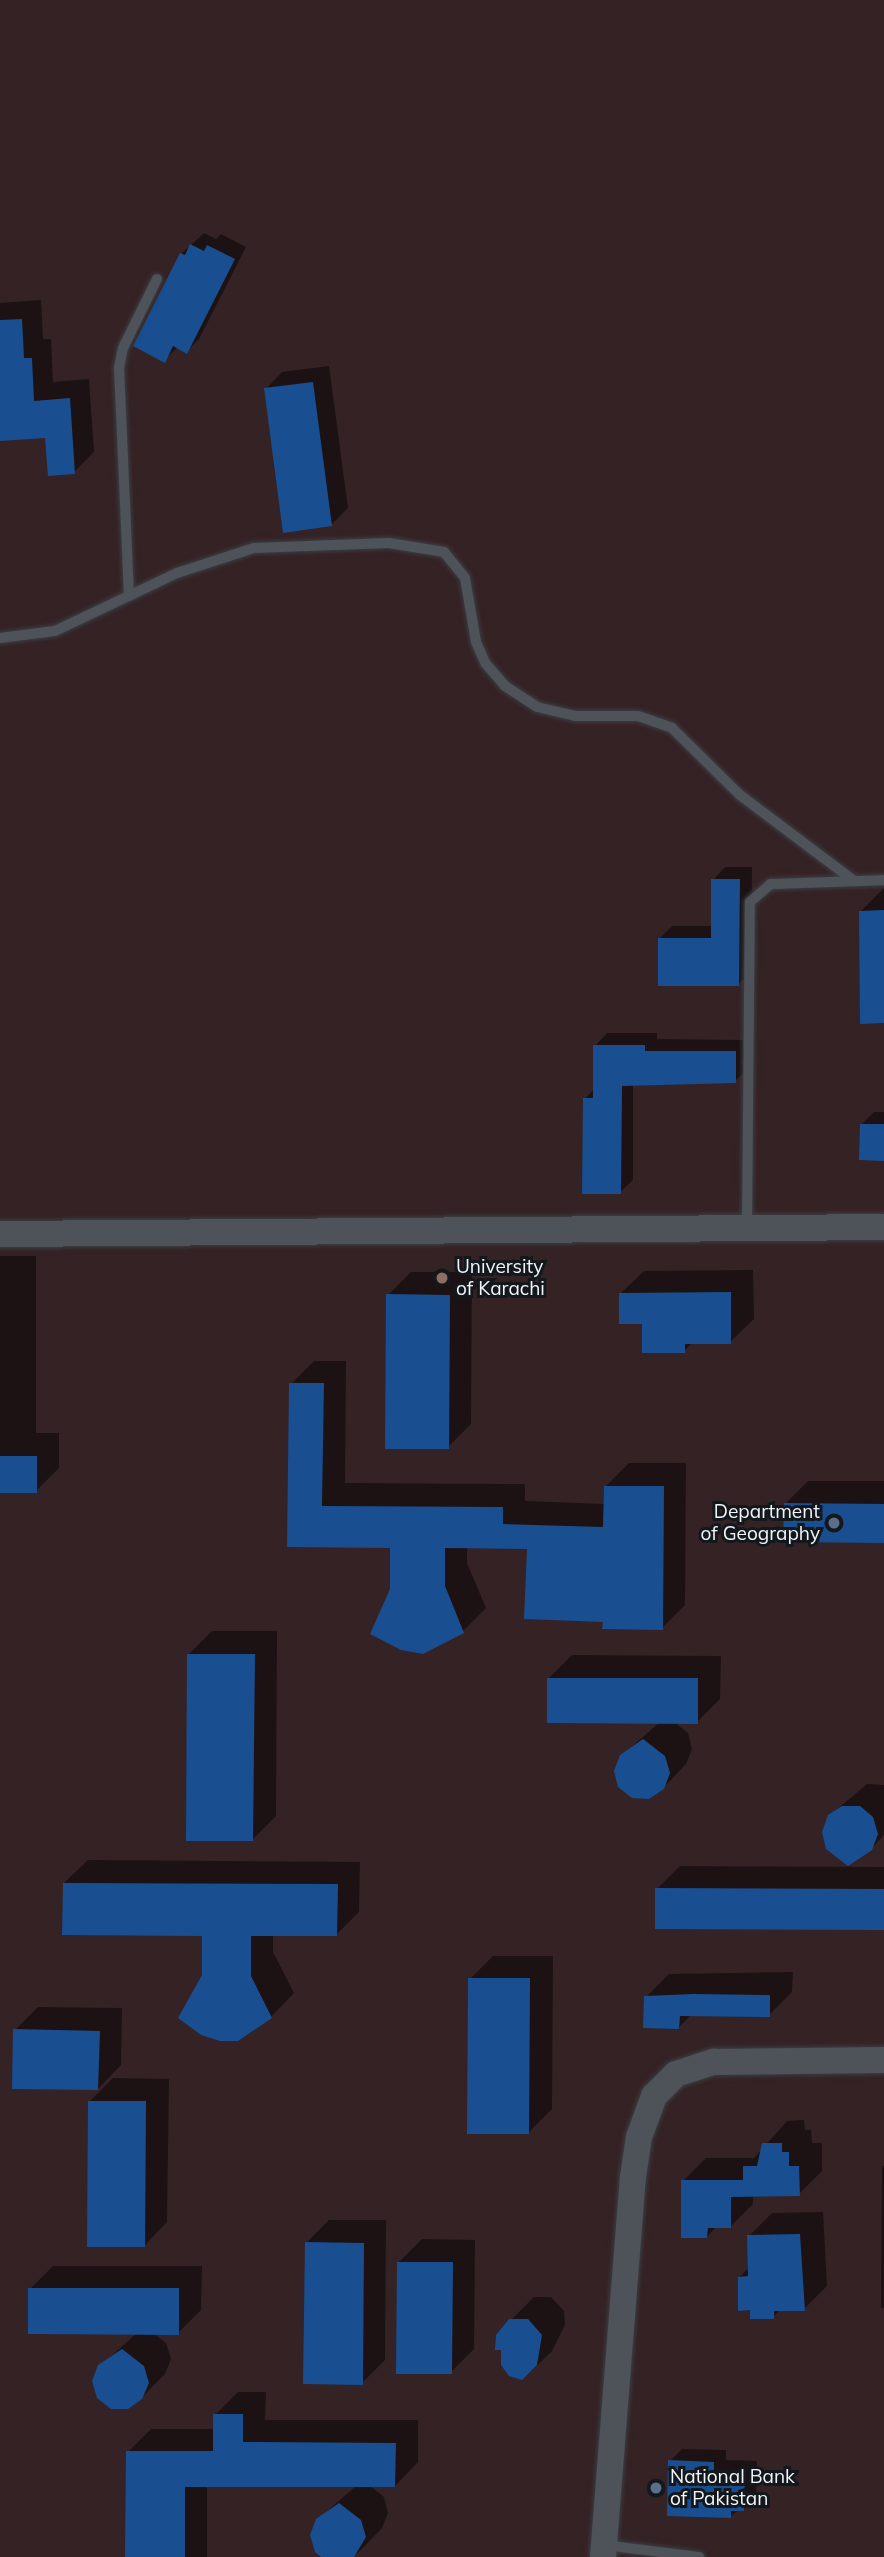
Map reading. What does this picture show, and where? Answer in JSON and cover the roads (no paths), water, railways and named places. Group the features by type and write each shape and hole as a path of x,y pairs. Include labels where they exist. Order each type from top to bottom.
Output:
{"street":[{"path":"0,1234 884,1227"},
{"path":"603,2551 633,2177 639,2137 654,2096 676,2074 714,2062 884,2060"}],"lane":[{"path":"129,596 119,368 123,348 157,279"},
{"path":"0,638 55,631 177,573 254,548 389,543 444,552 465,578 476,642 486,664 505,686 537,707 575,716 638,716 664,724 740,795 854,881"},
{"path":"747,1228 747,909 757,893 771,884 884,880"},
{"path":"603,2551 699,2557"}],"place":[{"name":"University of Karachi","path":"442,1278"},
{"name":"Department of Geography","path":"834,1523"},
{"name":"National Bank of Pakistan","path":"656,2488"}]}
